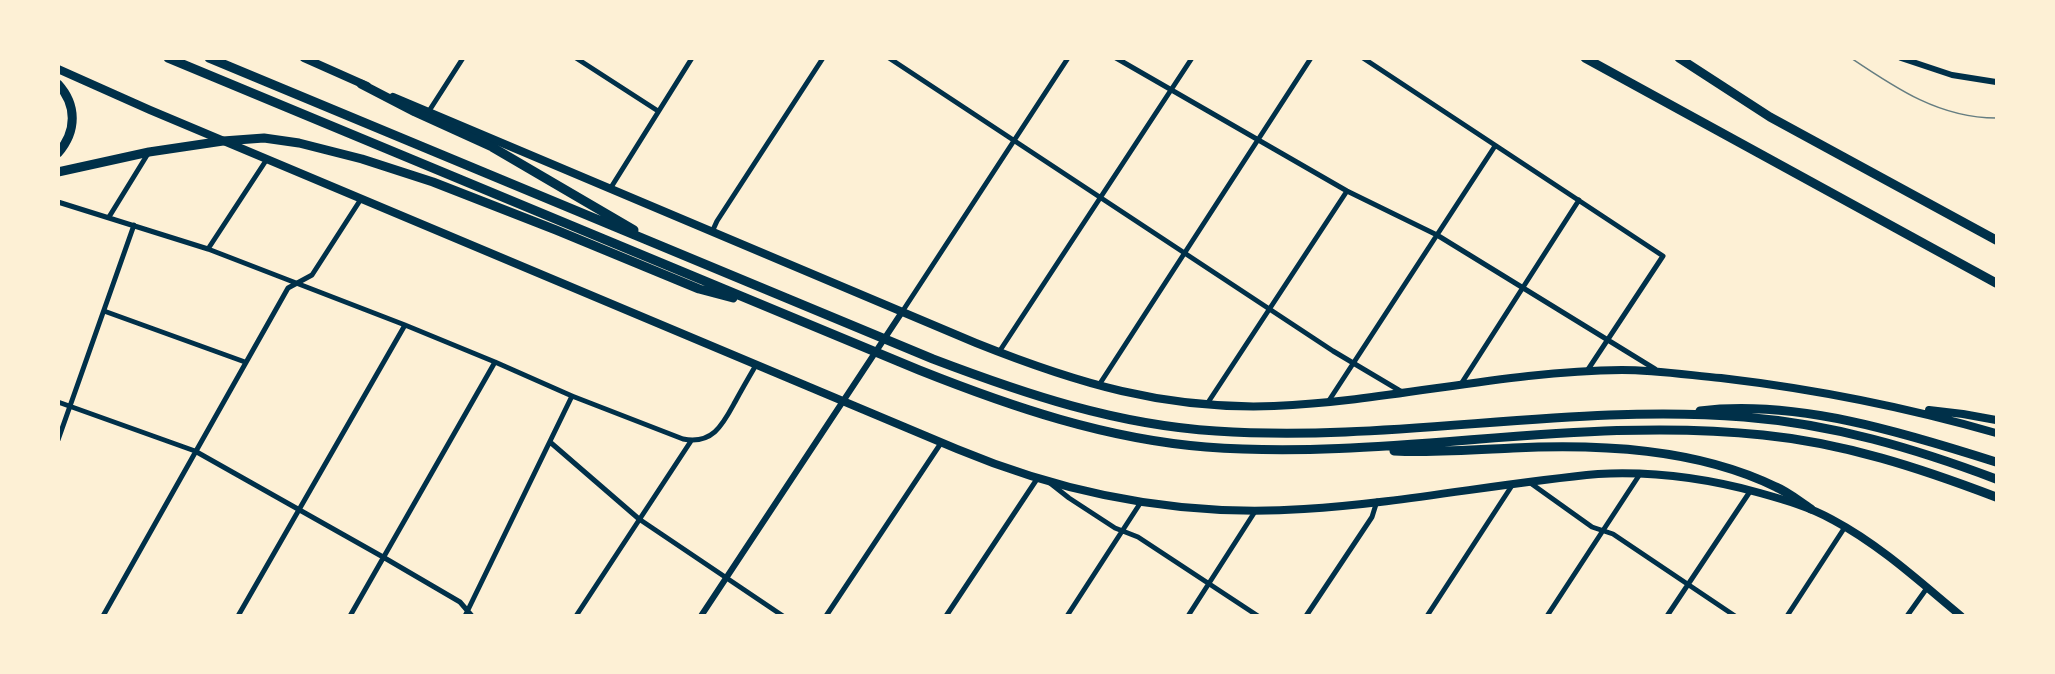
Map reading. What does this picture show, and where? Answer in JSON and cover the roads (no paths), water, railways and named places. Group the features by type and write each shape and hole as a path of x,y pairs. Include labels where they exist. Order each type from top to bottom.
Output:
{"highway":[{"path":"168,58 949,382 1026,410 1097,430 1154,441 1269,449 1335,448 1598,432 1729,432 1811,441 1859,452 1923,470 1996,497"},
{"path":"209,58 915,352 1009,387 1093,413 1154,425 1232,432 1324,433 1571,417 1663,415 1756,418 1833,429 1915,450 1996,479"},
{"path":"1585,58 1996,283"},
{"path":"1679,58 1770,117 1996,240"},
{"path":"58,84 70,100 73,118 69,137 58,153"},
{"path":"361,84 415,112 492,147 668,249"},
{"path":"58,172 149,152 223,141 264,138 299,143 373,162 471,196 699,289 767,307"},
{"path":"1663,415 1729,407 1812,416 1879,429 1996,462"},
{"path":"1335,448 1430,453 1560,447 1650,452 1695,460 1739,472 1778,487 1811,509"}],"main road":[{"path":"304,58 902,312 1051,372 1098,387 1142,396 1207,404 1272,406 1328,402 1461,384 1623,370 1783,386 1898,407 1996,420"},
{"path":"58,69 223,141 941,443 1037,479 1141,502 1198,508 1256,510 1305,509 1598,474 1641,473 1702,479 1751,490 1811,509 1876,547 1961,615"},
{"path":"1898,407 1996,433"}],"street":[{"path":"429,111 463,58"},
{"path":"576,58 658,111"},
{"path":"610,189 692,58"},
{"path":"712,232 823,58"},
{"path":"889,58 1333,351 1402,392"},
{"path":"701,615 1068,58"},
{"path":"1116,58 1347,191 1437,236 1660,373"},
{"path":"999,352 1192,58"},
{"path":"1098,387 1311,58"},
{"path":"1364,58 1663,256 1587,372"},
{"path":"1901,58 1952,75 1996,82"},
{"path":"1328,402 1495,146"},
{"path":"109,217 149,152"},
{"path":"208,249 267,159"},
{"path":"1207,404 1347,191"},
{"path":"103,615 288,288 312,274 361,199"},
{"path":"1461,384 1579,200"},
{"path":"58,202 208,249 405,325 572,396 691,441 708,436 723,424 756,365"},
{"path":"58,440 134,225"},
{"path":"104,311 245,362"},
{"path":"238,615 405,325"},
{"path":"350,615 495,362"},
{"path":"468,614 572,396"},
{"path":"58,402 195,451 299,508 460,602 468,614"},
{"path":"576,615 691,441"},
{"path":"550,442 639,519 783,615"},
{"path":"826,615 941,443"},
{"path":"1547,615 1641,473"},
{"path":"946,615 1037,479"},
{"path":"1049,482 1115,528 1138,537 1258,615"},
{"path":"1529,482 1592,527 1613,534 1735,615"},
{"path":"1427,615 1514,483"},
{"path":"1667,615 1751,490"},
{"path":"1306,615 1372,517 1377,501"},
{"path":"1067,615 1141,502"},
{"path":"1188,615 1256,510"},
{"path":"1787,615 1845,527"},
{"path":"1907,615 1927,588"}],"tram line":[{"path":"1851,58 1920,100 1956,113 1996,118"}]}
